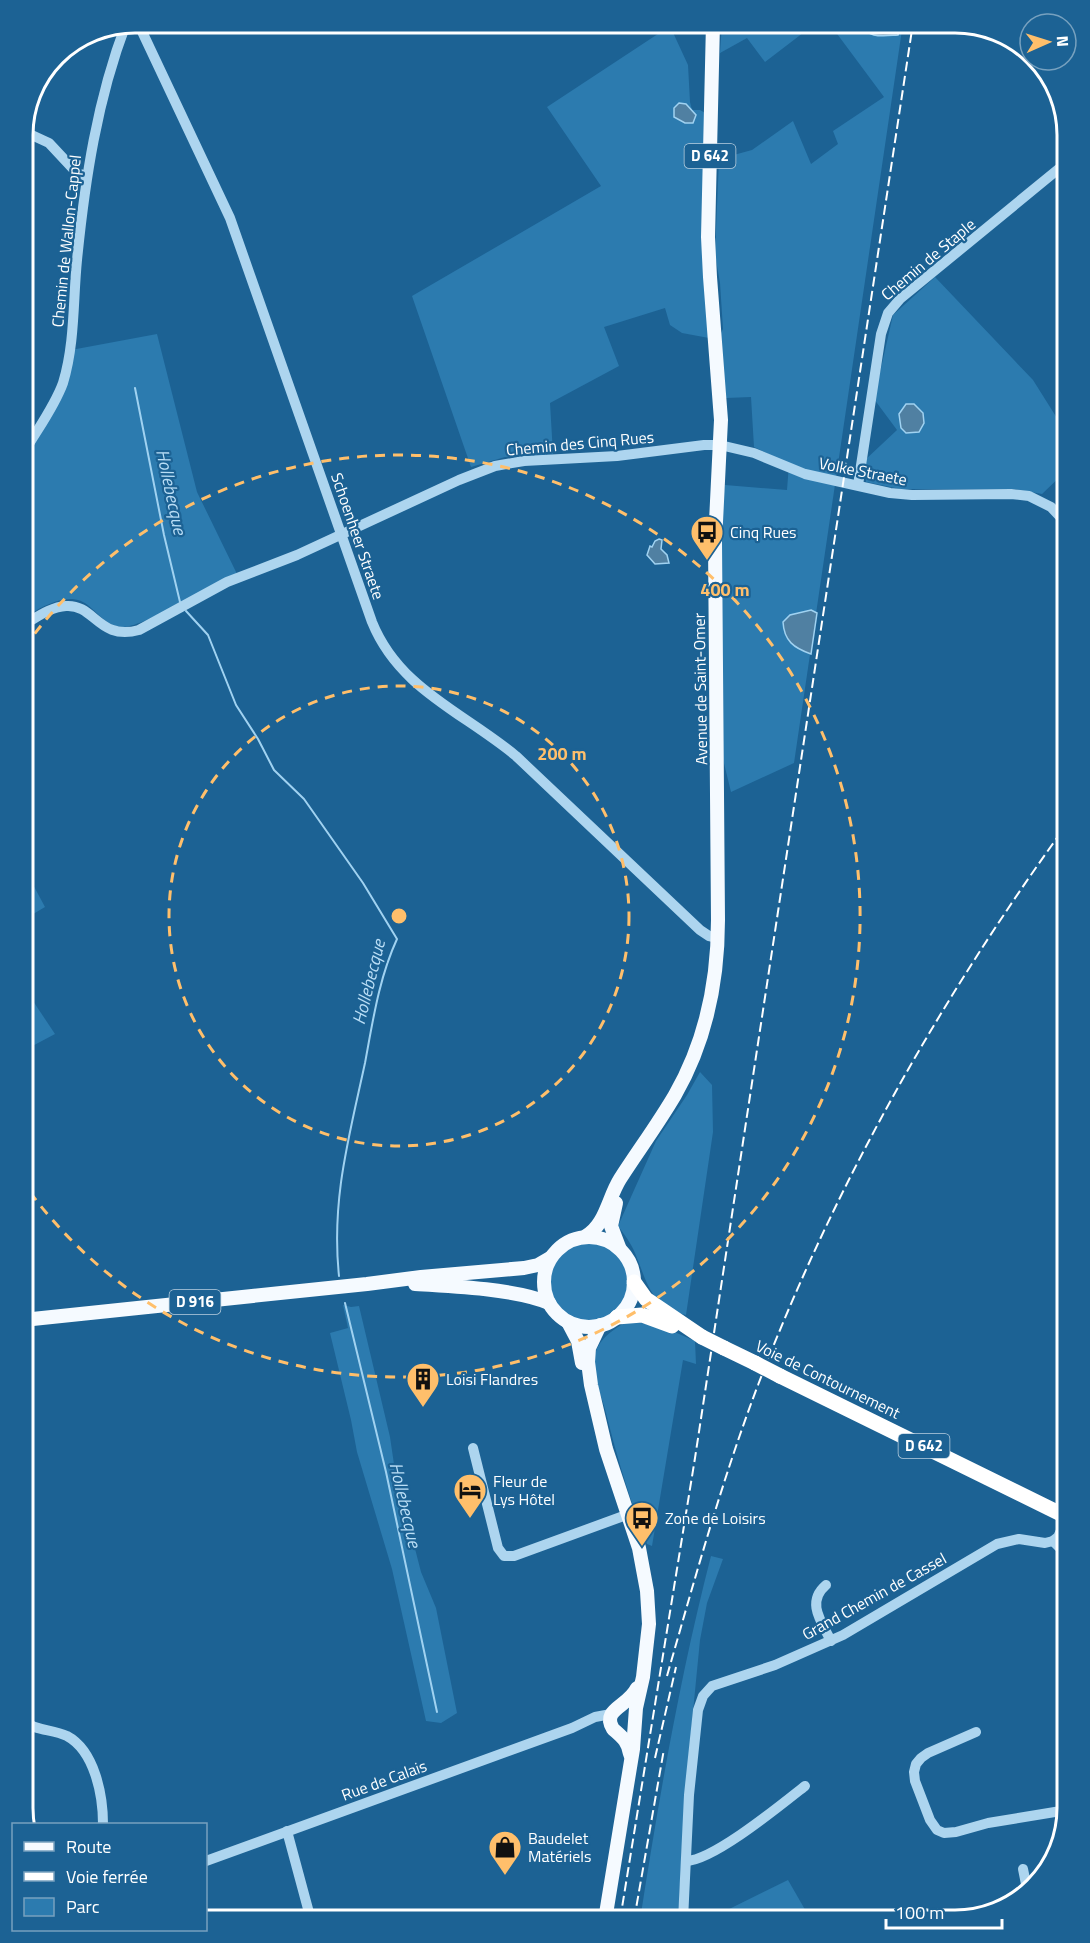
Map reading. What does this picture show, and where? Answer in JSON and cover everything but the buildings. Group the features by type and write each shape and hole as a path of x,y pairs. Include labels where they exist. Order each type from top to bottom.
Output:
{"highway":[{"name":"Voie de Contournement","path":"634,1282 645,1299 702,1337"},
{"name":"Voie de Contournement","path":"617,1317 642,1315 702,1337 1057,1515"}],"main road":[{"name":"Avenue de Saint-Omer","path":"586,1236 598,1226 620,1179 675,1094 696,1049 711,997 718,938 715,542 720,445 719,378 709,251 713,33"},
{"name":"Avenue de Saint-Omer","path":"620,1249 612,1230 612,1216 636,1157"},
{"path":"586,1236 603,1239 620,1249 630,1262 634,1282 629,1301 617,1317 600,1326 584,1327 568,1322 557,1314 549,1303 543,1282 550,1258 566,1243 586,1236"},
{"name":"D 916","path":"33,1319 524,1268 550,1258"},
{"name":"D 916","path":"368,1284 418,1284 465,1288 526,1296 549,1303"},
{"path":"568,1322 578,1341 586,1399 594,1434 640,1555 648,1612 647,1650 607,1910"},
{"path":"600,1326 590,1345 588,1362 590,1377 603,1441 625,1515 637,1573 642,1633 638,1686 615,1720"},
{"path":"615,1720 629,1709 635,1722"},
{"path":"615,1720 628,1733 635,1722"},
{"path":"615,1720 628,1744 630,1759"}],"street":[{"name":"Schoenheer Straete","path":"143,33 230,218 374,627 382,644 400,669 421,687 511,752 700,930 709,936 718,938"},
{"name":"Chemin de Wallon-Cappel","path":"33,437 51,407 65,374 87,176 100,109 123,34"},
{"path":"33,136 49,143 76,173 87,176"},
{"name":"Chemin de Staple","path":"858,485 881,334 888,313 900,299 1057,171"},
{"name":"Chemin des Cinq Rues","path":"33,620 53,609 71,606 84,611 110,630 134,632 157,622 227,582 290,558 459,480 502,464 531,460 617,456 720,445"},
{"name":"Volke Straete","path":"720,445 754,453 805,474 884,492 906,495 1023,495 1034,498 1057,514"},
{"path":"473,1448 498,1548 504,1556 514,1556 625,1515"},
{"path":"1057,1538 1053,1541 1057,1545"},
{"name":"Grand Chemin de Cassel","path":"684,1910 689,1795 698,1710 709,1688 768,1668 831,1641 997,1544 1019,1539 1045,1543 1053,1541"},
{"path":"826,1585 818,1592 814,1605 831,1641"},
{"name":"Rue de Calais","path":"207,1861 572,1728 597,1716 615,1720"},
{"path":"33,1727 65,1736 79,1747 90,1763 99,1788 103,1823"},
{"path":"976,1732 928,1753 916,1764 915,1781 930,1820 937,1830 944,1833 956,1832 988,1823 1057,1812"},
{"path":"686,1861 698,1859 738,1836 805,1786"},
{"path":"287,1831 306,1910"},
{"path":"1023,1869 1026,1882"}],"green space":[{"path":"659,33 673,33 688,65 692,110 700,110 707,114 709,338 682,333 670,325 665,308 604,327 619,366 550,403 553,454 505,457 471,467 412,296 601,186 547,107"},
{"path":"721,33 803,33 765,62 747,38 720,53"},
{"path":"836,33 902,33 794,763 731,792 722,755 720,608 725,485 787,490 789,464 754,447 751,397 726,398 720,335 723,329 720,283 715,254 719,159 752,150 793,121 811,164 838,144 833,131 884,97"},
{"path":"935,277 1033,380 1057,418 1057,480 1042,494 1015,489 900,489 866,482 865,460 897,430 874,399 893,315"},
{"path":"157,334 197,492 237,574 164,613 134,625 118,627 109,623 90,607 74,599 65,599 33,612 33,445 41,431 71,350"},
{"path":"33,885 45,907 33,914"},
{"path":"33,1001 55,1034 33,1046"},
{"path":"700,1072 712,1085 713,1132 686,1315 674,1312 658,1300 647,1284 632,1246 618,1226 656,1141"},
{"path":"589,1243 604,1246 617,1254 625,1267 628,1282 625,1297 617,1310 604,1318 589,1321 574,1318 561,1310 553,1297 550,1282 553,1267 561,1254 574,1246"},
{"path":"343,1305 359,1306 390,1437 395,1471 421,1572 436,1608 457,1713 441,1723 426,1721 392,1569 357,1452 330,1333 348,1328"},
{"path":"629,1320 670,1330 695,1341 696,1364 683,1360 652,1546 647,1544 629,1495 594,1373 594,1359 598,1346 607,1336"},
{"path":"711,1556 723,1559 707,1603 700,1640 685,1793 679,1910 642,1910 671,1737"},
{"path":"788,1880 805,1910 727,1910"}],"shaded area":[{"path":"869,33 898,33 898,35 881,36"},
{"path":"679,103 686,104 696,115 693,123 685,123 674,117 674,108"},
{"path":"906,404 914,404 923,413 924,423 919,432 906,433 901,428 899,414"},
{"path":"659,539 662,540 661,549 667,555 669,563 655,564 647,555 650,546 652,547"},
{"path":"811,610 817,613 811,654 791,643 785,634 783,622 790,615"}],"waterway":[{"name":"Hollebecque","path":"135,388 164,535 180,602"},
{"name":"Hollebecque","path":"186,611 208,635 236,705 258,739 274,770 304,799 363,883 397,939 377,1000 343,1169 337,1221 339,1276"},
{"name":"Hollebecque","path":"345,1303 386,1472 437,1712"}],"railway":[{"path":"622,1910 695,1458 911,33"},
{"path":"667,1676 710,1529 745,1421 788,1310 821,1237 856,1165 934,1025 976,957 1057,838"},
{"path":"655,1758 676,1667"},
{"path":"636,1910 664,1749"}],"place":[{"name":"Cinq Rues","path":"707,561"},
{"name":"Loisi Flandres","path":"423,1408"},
{"name":"Fleur de Lys Hôtel","path":"470,1519"},
{"name":"Zone de Loisirs","path":"642,1547"},
{"name":"Baudelet Matériels","path":"505,1876"}]}
